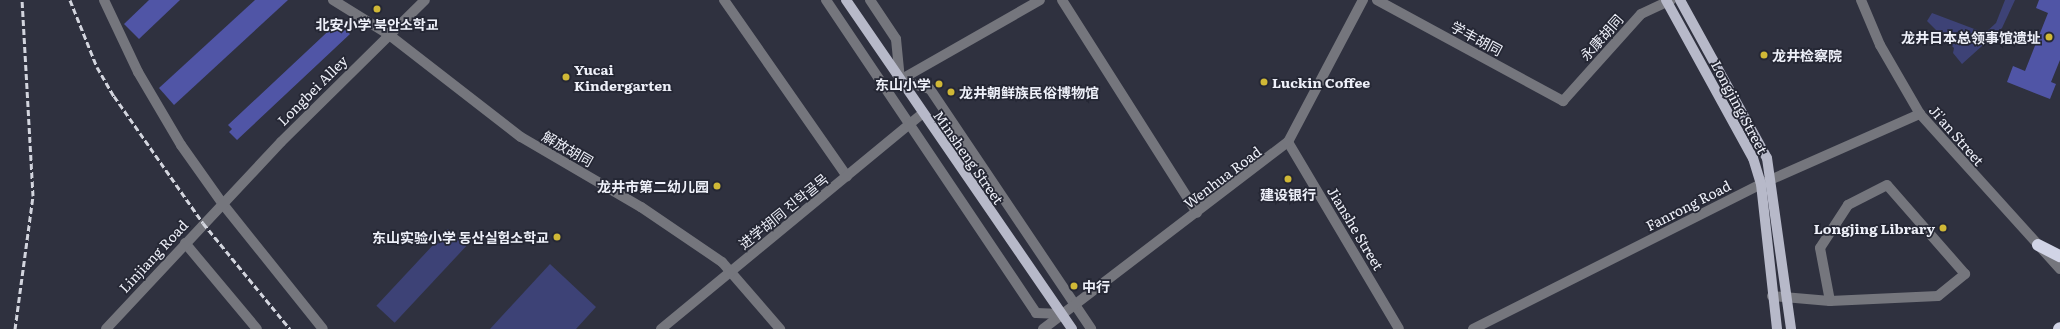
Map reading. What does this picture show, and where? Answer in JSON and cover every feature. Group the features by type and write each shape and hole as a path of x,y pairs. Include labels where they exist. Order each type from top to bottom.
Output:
{"highway":[{"path":"2038,245 2060,256"}],"main road":[{"name":"Minsheng Street","path":"846,0 922,114 1072,329"},
{"name":"Longjing Street","path":"1680,0 1760,142 1771,179 1785,295 1791,329"},
{"name":"Longjing Street","path":"1668,1 1753,158 1761,184 1772,296 1777,329"}],"street":[{"path":"104,0 154,103 222,203 323,329"},
{"name":"解放胡同","path":"333,0 388,34 521,137 641,206 731,271 780,329"},
{"name":"Longbei Alley","path":"222,203 388,34 425,0"},
{"path":"724,0 847,176"},
{"path":"826,0 1036,313 1062,314 1058,329"},
{"path":"870,0 896,39 900,80"},
{"path":"900,80 1040,0"},
{"path":"1062,0 1197,213"},
{"name":"Wenhua Road","path":"1044,329 1288,142 1363,0"},
{"name":"学丰胡同","path":"1377,0 1563,101"},
{"name":"Ji'an Street","path":"1861,0 1880,45 1920,114 2060,269"},
{"name":"永康胡同","path":"1563,101 1641,14 1668,1"},
{"path":"900,80 930,89 1091,329"},
{"name":"进学胡同 진학골목","path":"661,329 922,114"},
{"name":"Fanrong Road","path":"1473,329 1771,179 1920,114"},
{"name":"Jianshe Street","path":"1288,142 1399,329"},
{"path":"1772,296 1785,295 1830,300 1938,296 1965,274 1887,186 1848,205 1820,248 1830,300"},
{"name":"Linjiang Road","path":"106,329 222,203"},
{"path":"185,243 257,329"}],"shaded area":[{"path":"2005,0 2015,0 2002,28 1962,64 1953,53 1954,48 1927,21 1932,13 1985,33 1996,23"},
{"path":"448,229 466,246 395,323 376,306"},
{"path":"550,264 596,307 576,329 490,329"}],"building":[{"path":"149,0 180,0 139,39 124,24"},
{"path":"255,0 288,0 174,105 159,88"},
{"name":"龙井日本总领事馆遗址","path":"2039,0 2060,0 2060,60 2051,82 2056,84 2050,99 2007,82 2013,66 2025,71 2048,13 2036,8"},
{"path":"338,22 350,34 237,140 229,132 232,129 228,125"}],"railway":[{"path":"15,329 33,196 22,0"},
{"path":"70,0 97,67 114,96 203,223 290,329"}],"place":[{"name":"北安小学 북안소학교","path":"377,9"},
{"name":"龙井日本总领事馆遗址","path":"2049,37"},
{"name":"龙井检察院","path":"1764,55"},
{"name":"Yucai Kindergarten","path":"566,77"},
{"name":"Luckin Coffee","path":"1264,82"},
{"name":"东山小学","path":"939,84"},
{"name":"龙井朝鲜族民俗博物馆","path":"951,92"},
{"name":"建设银行","path":"1288,179"},
{"name":"龙井市第二幼儿园","path":"717,186"},
{"name":"Longjing Library","path":"1943,228"},
{"name":"东山实验小学 동산실험소학교","path":"557,237"},
{"name":"中行","path":"1074,286"}]}
